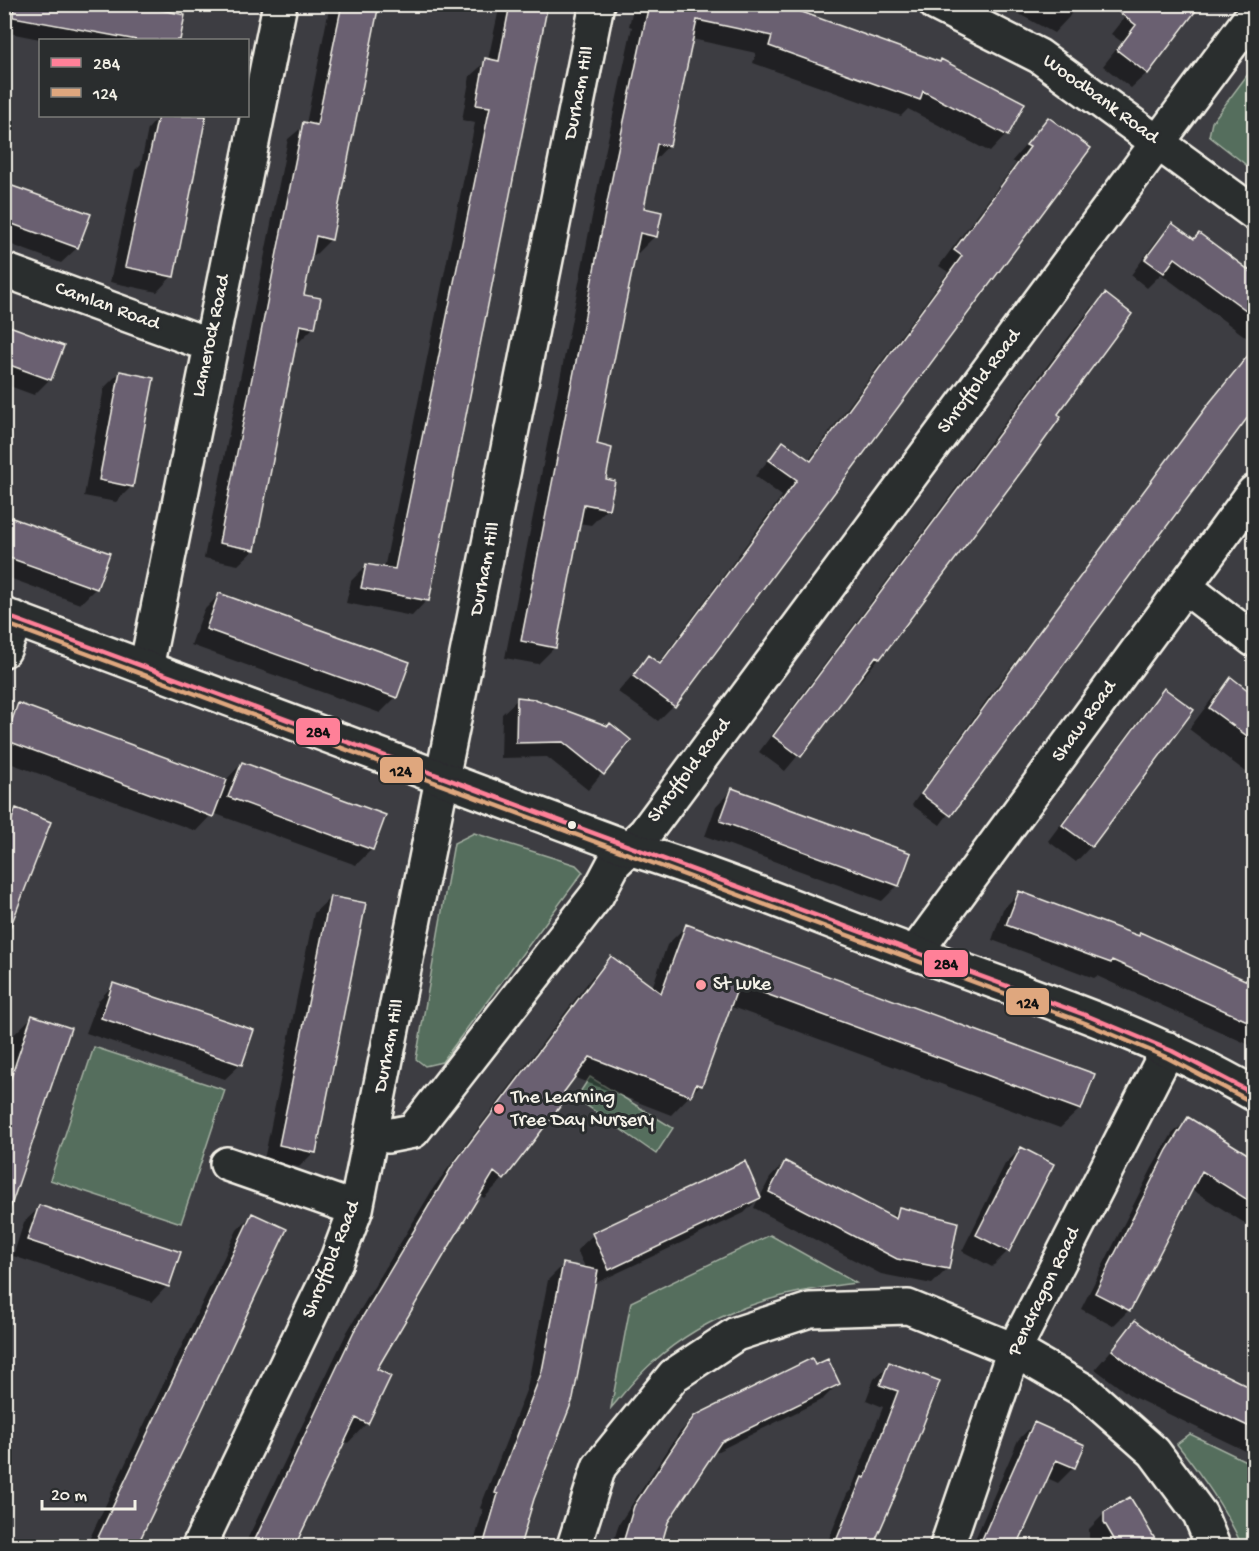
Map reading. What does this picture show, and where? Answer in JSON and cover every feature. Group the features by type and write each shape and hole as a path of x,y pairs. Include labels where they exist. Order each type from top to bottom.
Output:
{"street":[{"name":"Lamerock Road","path":"146,668 280,4"},
{"name":"Durham Hill","path":"372,1134 597,4"},
{"name":"Woodbank Road","path":"936,4 1039,56 1254,213"},
{"name":"Shroffold Road","path":"199,1546 337,1259 356,1209 372,1134 387,1136 413,1131 597,895 614,862 645,833 1254,13"},
{"name":"Camlan Road","path":"4,270 210,345"},
{"name":"Shaw Road","path":"915,953 1254,492"},
{"path":"1185,587 1254,640"},
{"path":"4,650 10,617 629,848 699,869 915,953 1098,1018 1168,1049 1254,1094"},
{"name":"Pendragon Road","path":"947,1546 1014,1350 1168,1049"},
{"path":"227,1164 356,1209"},
{"path":"574,1546 599,1467 674,1375 736,1334 810,1310 908,1306 1014,1350 1085,1391 1154,1452 1200,1514 1213,1546"}],"green space":[{"path":"1254,66 1254,171 1209,136 1212,122"},
{"path":"474,833 576,865 583,872 442,1062 425,1066 416,1059 454,843"},
{"path":"94,1047 225,1090 181,1223 50,1180"},
{"path":"590,1077 673,1128 656,1154 576,1098"},
{"path":"770,1235 856,1283 773,1298 722,1317 698,1329 652,1363 611,1408 631,1302"},
{"path":"1190,1434 1254,1465 1254,1546 1242,1546 1213,1493 1177,1444"}],"building":[{"path":"14,4 135,4 185,15 180,39 132,39 13,17"},
{"path":"342,4 379,4 332,240 316,236 304,295 321,298 315,328 300,325 255,550 219,543 303,122 317,125"},
{"path":"510,4 548,4 429,601 361,588 366,564 395,569 490,107 476,105 485,58 499,61"},
{"path":"649,4 780,4 940,62 941,59 1025,103 1008,136 923,91 920,100 769,46 772,36 697,20 670,146 657,144 644,208 662,212 657,237 640,233 597,444 612,448 606,479 615,481 609,509 584,504 556,648 521,641 615,163"},
{"path":"1108,4 1201,4 1148,74 1117,50 1136,25"},
{"path":"158,117 206,117 174,277 125,267"},
{"path":"1048,117 1091,148 675,707 633,676 648,655 660,664 797,480 769,460 783,441 811,461 962,256 954,250 1030,147 1026,145"},
{"path":"4,183 91,214 78,248 4,221"},
{"path":"1172,223 1194,239 1199,233 1254,274 1254,316 1175,258 1164,273 1145,259"},
{"path":"1105,293 1132,314 1058,414 1061,417 1030,460 880,659 876,656 801,757 773,736"},
{"path":"4,324 64,346 51,380 4,363"},
{"path":"1254,348 1254,409 951,816 921,794 1210,402"},
{"path":"120,371 154,378 133,487 99,480"},
{"path":"4,515 110,553 97,589 4,556"},
{"path":"219,593 410,662 397,698 206,629"},
{"path":"1231,677 1254,695 1254,741 1209,708"},
{"path":"1164,688 1194,710 1092,847 1062,825"},
{"path":"517,697 535,699 608,726 610,723 631,740 604,775 563,742 516,743"},
{"path":"18,703 227,780 213,817 5,740"},
{"path":"242,762 386,815 373,850 228,797"},
{"path":"732,788 911,853 899,886 720,821"},
{"path":"16,808 51,822 6,938 4,840"},
{"path":"1019,891 1139,936 1140,932 1254,984 1254,1024 1112,960 1111,963 1006,925"},
{"path":"330,896 366,903 316,1153 279,1145"},
{"path":"686,924 1095,1074 1081,1110 739,984 702,1086 696,1084 691,1096 590,1057 564,1092 568,1096 504,1180 494,1172 463,1223 377,1369 391,1376 368,1424 356,1418 295,1546 252,1546 354,1331 453,1165 611,956 661,993"},
{"path":"113,983 254,1030 242,1065 101,1018"},
{"path":"32,1015 71,1028 9,1212 4,1211 4,1098"},
{"path":"1188,1117 1254,1158 1254,1204 1202,1171 1130,1311 1095,1293 1167,1150"},
{"path":"1021,1147 1054,1164 1009,1252 976,1235"},
{"path":"745,1161 761,1198 609,1270 592,1233"},
{"path":"785,1161 896,1219 899,1207 958,1222 949,1269 897,1259 769,1192"},
{"path":"39,1205 181,1252 169,1287 27,1240"},
{"path":"252,1213 287,1229 195,1425 137,1546 94,1546"},
{"path":"563,1263 598,1270 573,1399 534,1499 520,1546 483,1546 498,1494 495,1493 542,1371"},
{"path":"1135,1320 1180,1353 1254,1389 1254,1429 1149,1379 1112,1350"},
{"path":"812,1358 815,1365 828,1359 840,1384 721,1442 668,1522 661,1546 622,1546 634,1506 694,1416"},
{"path":"889,1362 940,1381 903,1478 873,1546 834,1546 862,1477 865,1478 898,1391 880,1385"},
{"path":"1034,1422 1085,1445 1075,1468 1056,1460 1017,1546 979,1546"},
{"path":"1130,1497 1159,1546 1118,1546 1104,1522 1104,1512"}],"transit line":[{"name":"284","path":"4,615 1088,1016 1172,1051 1254,1094"},
{"name":"124","path":"4,623 1085,1023 1168,1058 1250,1101"}],"place":[{"name":"St Luke","path":"701,985"},
{"name":"The Learning Tree Day Nursery","path":"499,1109"}]}
